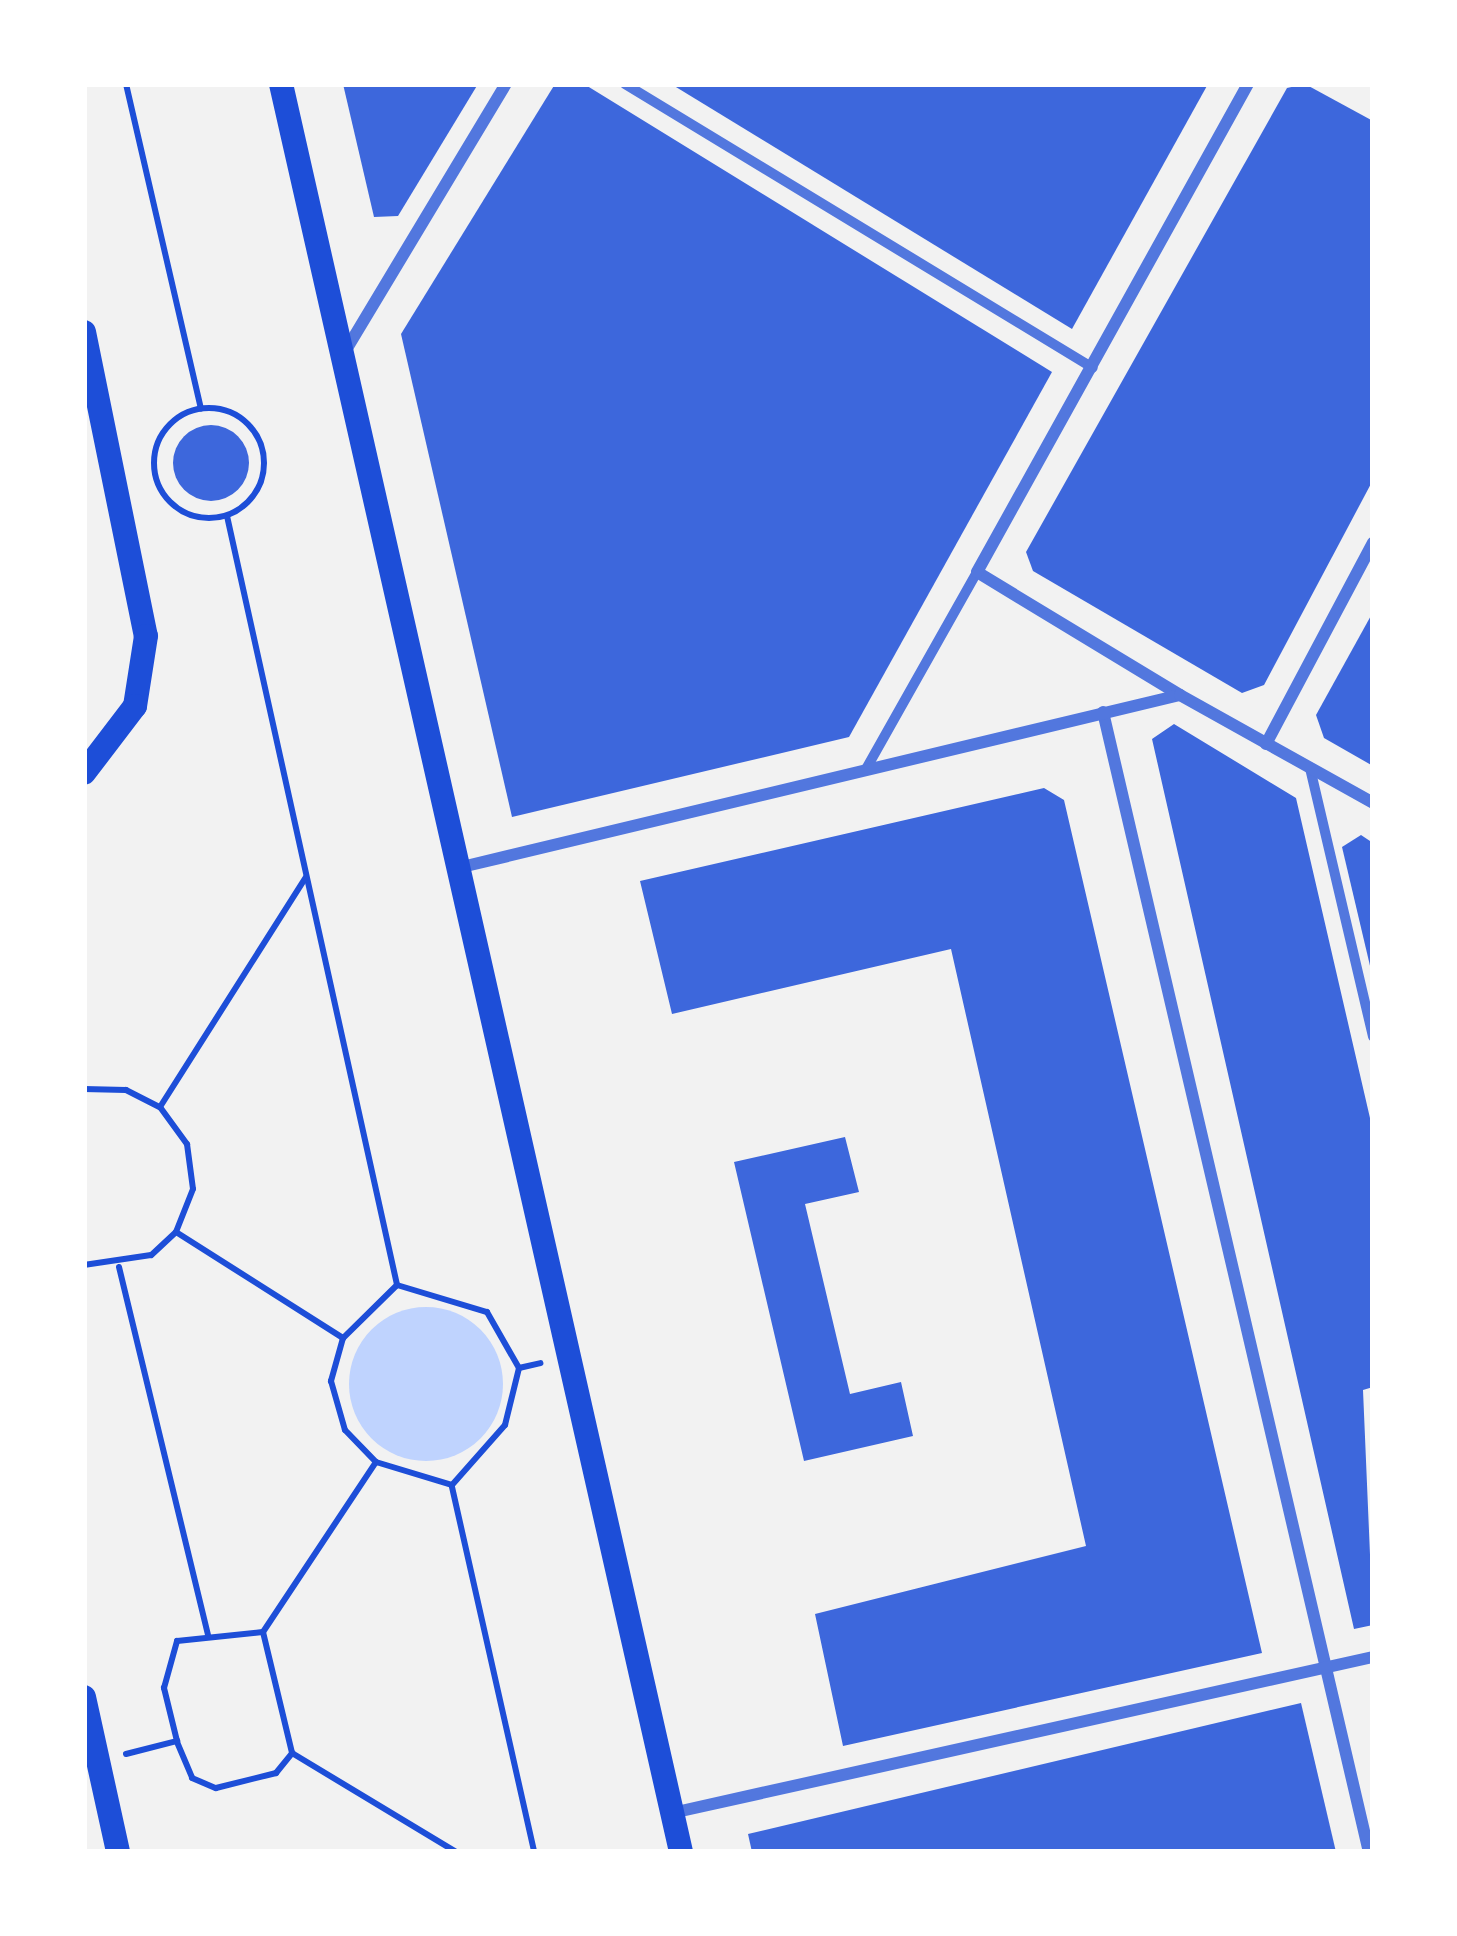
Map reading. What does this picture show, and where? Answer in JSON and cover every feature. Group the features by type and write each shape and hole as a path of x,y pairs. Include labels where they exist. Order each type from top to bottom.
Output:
{"main road":[{"path":"281,84 466,866 681,1852"},
{"path":"84,332 89,378 146,637 135,706 84,772"},
{"path":"84,1697 118,1852"}],"street":[{"path":"345,351 506,84"},
{"path":"625,84 1093,368"},
{"path":"866,769 1248,84"},
{"path":"1266,744 1373,543"},
{"path":"976,572 1180,695 1373,803"},
{"path":"466,866 1180,695"},
{"path":"1103,712 1369,1852"},
{"path":"1310,768 1373,1037"},
{"path":"672,1813 1373,1657"}],"path":[{"path":"126,84 201,408"},
{"path":"201,408 244,421 264,462 247,503 227,516 196,518 169,503 154,477 155,446 201,408"},
{"path":"227,516 397,1285"},
{"path":"160,1107 306,876"},
{"path":"84,1089 127,1090 160,1107 187,1144 193,1189 176,1232 119,1267 84,1265"},
{"path":"176,1232 343,1338"},
{"path":"119,1267 208,1634"},
{"path":"397,1285 343,1338 331,1381 345,1430 376,1462 452,1485"},
{"path":"397,1285 487,1312 519,1368 505,1425 452,1485"},
{"path":"519,1368 550,1361"},
{"path":"376,1462 263,1632 292,1753 455,1852"},
{"path":"452,1485 534,1852"},
{"path":"263,1632 208,1634 177,1641 164,1688 177,1742 193,1778 216,1788 276,1773 292,1753"},
{"path":"126,1754 177,1742"}],"water":[{"path":"426,1307 455,1313 480,1330 497,1355 503,1384 497,1413 480,1438 455,1455 426,1461 397,1455 372,1438 355,1413 349,1384 355,1355 372,1330 397,1313"}],"building":[{"path":"343,84 478,84 398,216 374,217"},
{"path":"555,84 584,84 1052,372 849,737 512,817 401,334"},
{"path":"671,84 1208,84 1072,329"},
{"path":"1305,84 1373,121 1373,480 1264,685 1242,693 1033,571 1026,552 1287,88"},
{"path":"211,425 238,436 249,463 238,490 211,501 184,490 173,463 184,436"},
{"path":"1373,612 1373,766 1324,738 1316,715"},
{"path":"1174,724 1296,798 1373,1131 1373,1387 1363,1390 1373,1625 1354,1629 1152,739"},
{"path":"1044,788 1064,800 1262,1653 843,1746 815,1614 1086,1546 951,949 672,1014 640,881"},
{"path":"1361,835 1373,843 1371,970 1342,847"},
{"path":"845,1137 859,1192 805,1204 850,1394 901,1382 913,1436 804,1461 734,1162"},
{"path":"1301,1703 1336,1852 752,1852 748,1834"}]}
